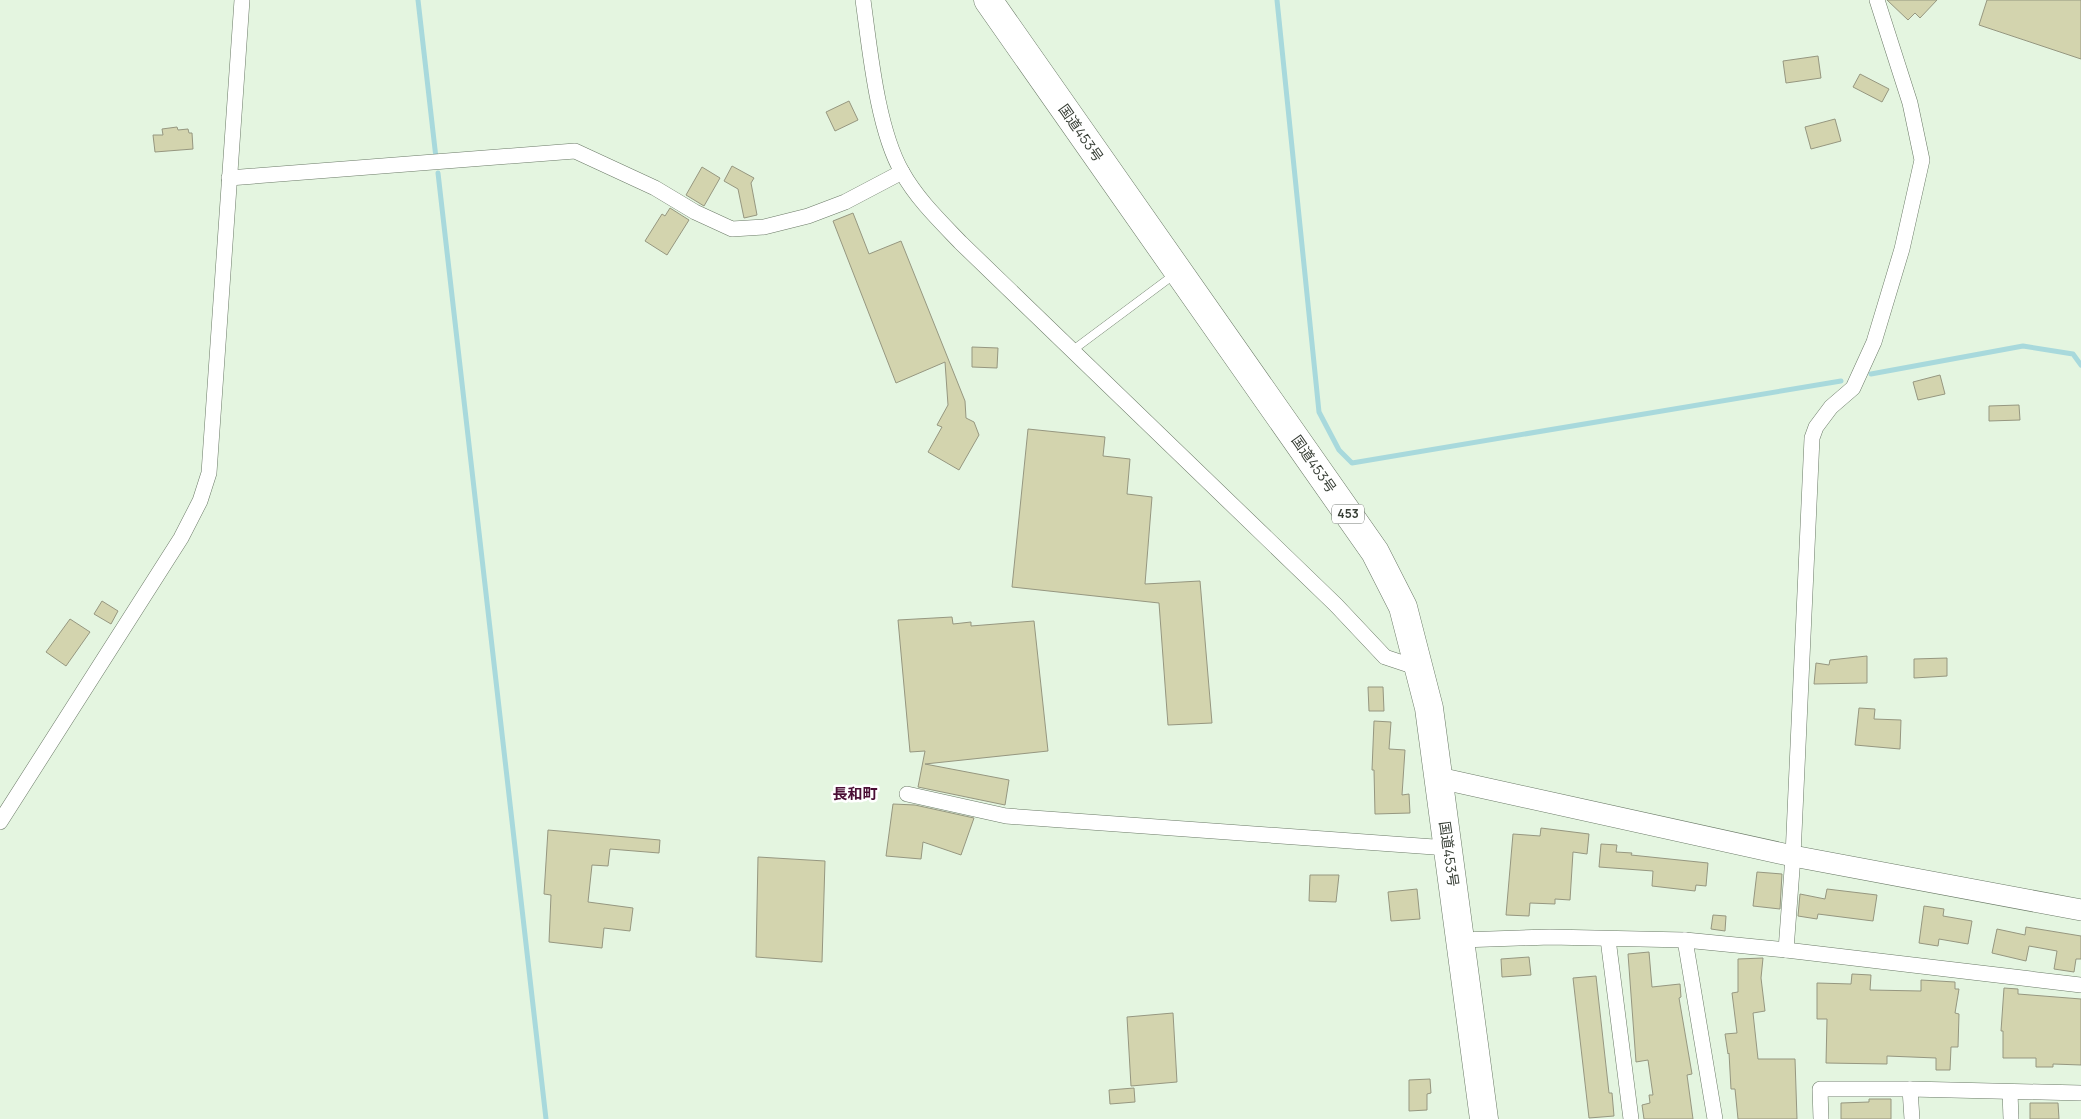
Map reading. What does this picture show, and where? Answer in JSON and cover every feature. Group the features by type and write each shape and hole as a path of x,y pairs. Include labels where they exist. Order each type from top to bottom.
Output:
{"highway":[{"name":"国道453号","path":"988,0 1177,273 1375,552 1403,608 1430,708 1484,1119"}],"street":[{"path":"0,822 181,538 200,500 209,473 242,0"},
{"path":"863,0 875,82 890,144 902,172 924,204 961,243 1336,605 1385,657 1421,669"},
{"path":"1786,950 1793,856 1812,438 1816,427 1831,407 1853,388 1874,342 1902,249 1922,160 1910,102 1877,0"},
{"path":"229,178 575,151 655,188 695,212 732,229 764,227 808,216 845,202 902,172"},
{"path":"1439,778 1793,856 2081,910"},
{"path":"907,794 1006,816 1448,848"},
{"path":"1608,939 1631,1119"},
{"path":"1461,940 1685,940 2081,985"},
{"path":"1685,940 1715,1119"},
{"path":"1821,1119 1820,1089 2081,1093"},
{"path":"1910,1089 1912,1119"},
{"path":"2010,1092 2011,1119"}],"lane":[{"path":"1073,350 1177,273"}],"building":[{"path":"1887,0 1937,0 1920,18 1915,13 1908,20"},
{"path":"1987,0 2081,0 2081,59 1979,25"},
{"path":"1818,56 1821,78 1786,83 1783,61"},
{"path":"1860,74 1889,89 1882,102 1853,87"},
{"path":"849,101 858,120 835,131 826,112"},
{"path":"1835,119 1841,141 1811,149 1805,127"},
{"path":"177,127 178,130 188,129 189,133 192,133 193,149 155,152 153,135 163,135 162,129"},
{"path":"732,166 754,178 751,183 757,215 744,218 738,189 724,181"},
{"path":"702,167 720,178 704,206 686,195"},
{"path":"670,208 689,220 667,255 645,241 662,214 665,216"},
{"path":"853,213 869,254 901,241 965,401 966,418 974,422 979,435 959,470 928,452 942,427 937,425 948,405 945,362 896,383 833,221"},
{"path":"972,347 998,348 997,368 972,367"},
{"path":"1940,375 1945,394 1918,400 1913,382"},
{"path":"2019,405 2020,420 1989,421 1989,406"},
{"path":"1028,429 1105,437 1103,456 1130,459 1127,494 1152,497 1145,584 1200,581 1212,723 1168,725 1159,603 1012,587"},
{"path":"102,601 118,611 111,624 94,614"},
{"path":"952,617 953,624 971,622 971,626 1034,621 1048,751 925,764 1009,780 1005,805 918,787 925,751 910,752 898,620"},
{"path":"70,619 90,632 66,666 46,652"},
{"path":"1867,656 1867,683 1814,684 1816,663 1829,665 1830,660"},
{"path":"1947,658 1947,676 1914,678 1914,659"},
{"path":"1368,687 1383,687 1384,711 1369,711"},
{"path":"1859,708 1875,709 1874,719 1901,720 1900,749 1855,745"},
{"path":"1374,721 1391,722 1389,749 1405,750 1402,795 1409,794 1410,813 1375,814 1374,770 1372,770"},
{"path":"893,804 915,805 974,818 961,855 923,842 921,859 886,856"},
{"path":"1541,828 1589,834 1587,854 1573,852 1570,900 1555,899 1555,904 1530,903 1529,916 1506,915 1513,834 1540,836"},
{"path":"548,830 660,840 659,853 610,849 608,866 592,865 588,902 633,908 630,931 604,928 602,948 549,942 551,895 544,894"},
{"path":"1601,844 1617,845 1616,852 1632,853 1631,855 1708,863 1706,886 1696,885 1695,891 1652,886 1653,871 1599,867"},
{"path":"758,857 825,861 822,962 756,957"},
{"path":"1757,872 1782,874 1780,909 1753,906"},
{"path":"1310,875 1339,875 1336,902 1309,901"},
{"path":"1417,889 1420,919 1391,921 1388,892"},
{"path":"1827,889 1877,895 1873,921 1818,914 1817,919 1798,916 1800,894 1825,899"},
{"path":"1924,906 1944,909 1943,916 1972,921 1968,944 1939,939 1938,946 1919,943"},
{"path":"1713,915 1726,916 1725,931 1711,929"},
{"path":"2026,927 2081,936 2081,959 2076,959 2074,972 2054,969 2057,951 2029,946 2026,961 1992,953 1997,929 2025,935"},
{"path":"1649,952 1652,987 1680,984 1681,997 1679,998 1692,1074 1687,1075 1693,1119 1644,1119 1642,1105 1650,1103 1649,1095 1653,1095 1648,1060 1636,1062 1628,954"},
{"path":"1529,957 1531,975 1502,977 1501,959"},
{"path":"1763,958 1761,978 1765,1011 1753,1013 1758,1059 1795,1059 1797,1119 1738,1119 1735,1089 1731,1089 1729,1053 1725,1034 1737,1033 1732,993 1738,992 1738,959"},
{"path":"1852,974 1871,975 1870,990 1921,991 1921,980 1955,982 1955,989 1959,989 1955,1013 1959,1014 1958,1047 1951,1047 1950,1070 1936,1070 1936,1058 1887,1056 1887,1064 1826,1063 1827,1019 1817,1019 1817,983 1851,984"},
{"path":"1596,976 1609,1093 1612,1093 1614,1116 1589,1118 1573,978"},
{"path":"2004,988 2018,989 2018,994 2081,999 2081,1065 2053,1064 2053,1067 2036,1067 2036,1058 2003,1058 2003,1031 2001,1031"},
{"path":"1173,1013 1177,1082 1131,1086 1127,1017"},
{"path":"1430,1079 1431,1093 1427,1094 1427,1110 1409,1111 1409,1080"},
{"path":"1134,1088 1135,1102 1110,1104 1109,1090"},
{"path":"1869,1099 1891,1099 1891,1119 1841,1119 1841,1103 1869,1102"},
{"path":"2030,1103 2058,1103 2059,1119 2030,1119"}],"waterway":[{"path":"418,0 436,158"},
{"path":"1277,0 1319,412 1339,450 1352,463 1841,381"},
{"path":"438,173 546,1119"},
{"path":"1871,374 2023,346 2073,354 2081,365"}],"district":[{"name":"長和町","path":"855,794"}]}
